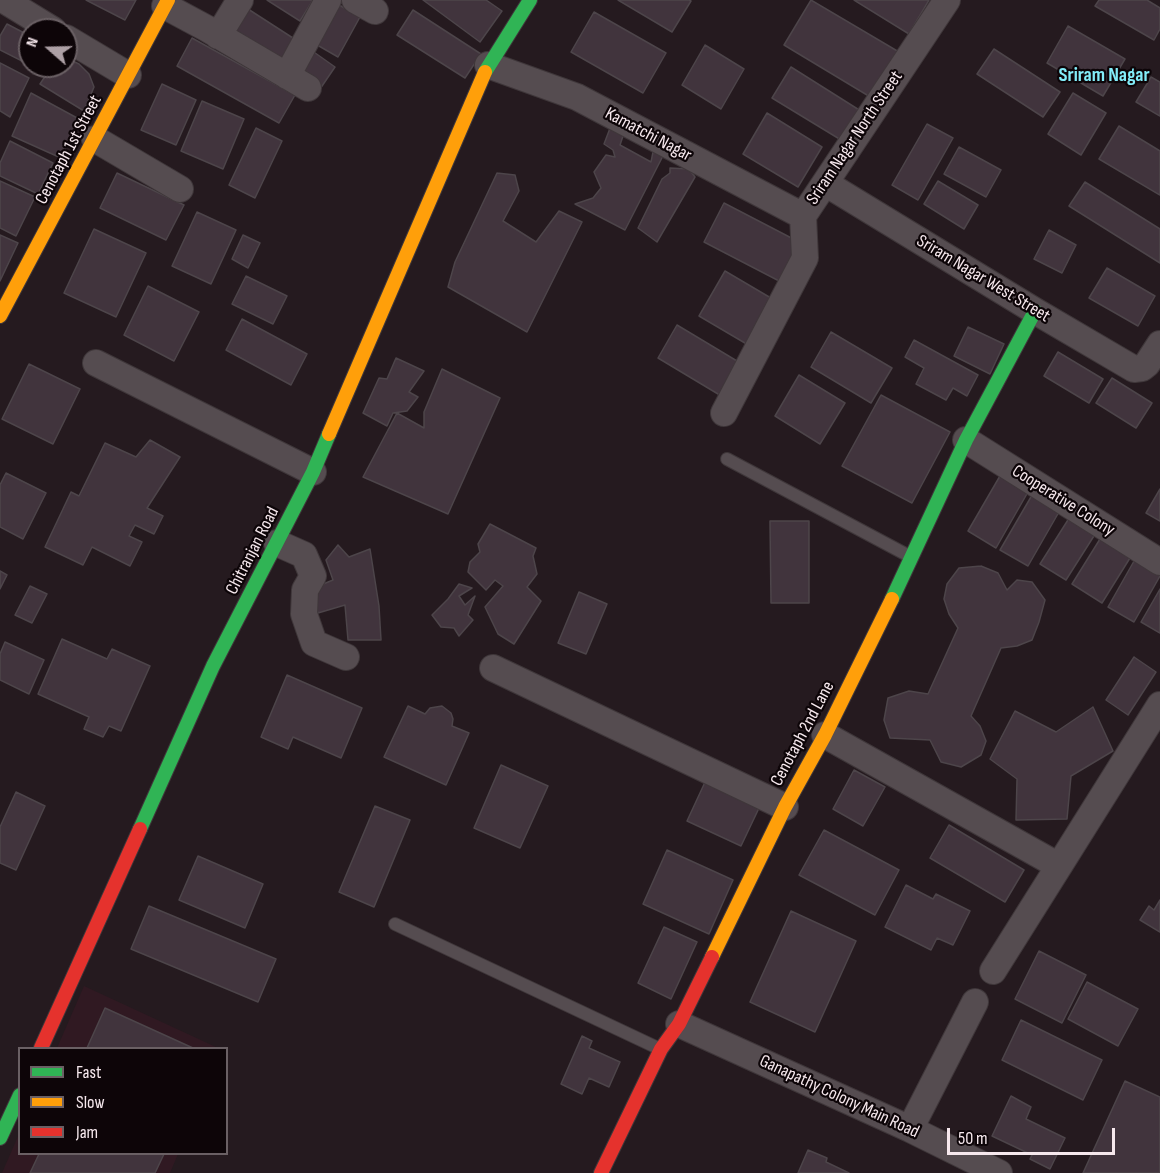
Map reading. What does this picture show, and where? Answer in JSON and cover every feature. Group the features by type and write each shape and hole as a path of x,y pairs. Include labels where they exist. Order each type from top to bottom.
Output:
{"street":[{"path":"4,0 33,18"},
{"path":"218,36 240,0"},
{"path":"166,3 297,82 328,0"},
{"name":"Sriram Nagar North Street","path":"724,413 805,258 803,216 947,0"},
{"name":"Cenotaph 1st Street","path":"0,316 166,3"},
{"name":"Chitranjan Road","path":"41,1047 213,666 313,472 488,65 520,3"},
{"path":"78,45 128,75"},
{"name":"Kamatchi Nagar","path":"488,65 577,97 803,216"},
{"path":"95,139 180,189"},
{"name":"Sriram Nagar West Street","path":"825,183 1134,369 1142,368 1160,344"},
{"name":"Cenotaph 2nd Lane","path":"601,1173 662,1049 679,1024 785,807 825,735 912,558 966,440 1035,311"},
{"path":"96,363 313,472"},
{"name":"Cooperative Colony","path":"966,440 1160,562"},
{"path":"277,543 304,555 313,576 305,590 304,614 314,643 346,657"},
{"path":"493,668 785,807"},
{"path":"993,971 1160,705"},
{"path":"825,735 1059,866"},
{"path":"910,1129 975,1002"},
{"name":"Ganapathy Colony Main Road","path":"679,1024 910,1129 999,1173"},
{"path":"0,1138 18,1099"}],"lane":[{"path":"727,459 912,558"},
{"path":"395,924 662,1049"}],"shaded area":[{"path":"84,986 216,1047 57,1047"},
{"path":"18,1136 18,1155 178,1155 170,1173 2,1173"}],"building":[{"path":"86,0 136,0 125,20"},
{"path":"267,0 313,0 300,21"},
{"path":"423,0 486,0 502,11 480,42"},
{"path":"618,0 689,0 691,1 672,32"},
{"path":"811,0 899,52 872,98 784,45"},
{"path":"854,0 929,0 909,34"},
{"path":"1099,0 1147,0 1160,8 1160,29 1154,40 1095,6"},
{"path":"334,2 360,17 338,57 312,42"},
{"path":"248,9 296,40 279,66 231,36"},
{"path":"413,10 481,54 465,78 397,35"},
{"path":"594,12 666,53 643,93 571,52"},
{"path":"7,24 18,30 18,59 0,50 0,36"},
{"path":"1068,26 1125,59 1103,96 1047,63"},
{"path":"192,38 295,95 279,123 177,66"},
{"path":"705,45 744,69 721,109 682,85"},
{"path":"994,49 1060,92 1043,117 977,74"},
{"path":"311,50 335,67 320,89 296,72"},
{"path":"0,63 18,72 18,78 29,78 10,117 0,111"},
{"path":"78,64 89,74 94,87 84,111 40,84 44,78 78,78"},
{"path":"791,67 864,113 846,143 772,98"},
{"path":"1151,77 1160,82 1160,116 1136,102"},
{"path":"162,84 196,100 176,145 141,130"},
{"path":"31,93 79,119 61,158 12,136"},
{"path":"1073,93 1106,113 1081,155 1048,134"},
{"path":"202,101 244,119 223,169 181,151"},
{"path":"767,113 822,147 798,187 743,154"},
{"path":"612,123 624,133 620,145 651,162 653,152 642,141 666,150 625,230 575,204 593,198 601,188 594,172 606,155 615,157 613,150 604,144"},
{"path":"927,124 953,138 918,200 892,185"},
{"path":"1119,126 1160,151 1160,195 1099,159"},
{"path":"256,128 282,141 255,198 229,185"},
{"path":"10,141 53,163 38,194 0,176 0,163"},
{"path":"959,147 1001,170 986,197 944,174"},
{"path":"670,168 689,169 695,177 657,242 638,228 662,179 670,173"},
{"path":"117,173 184,205 166,240 100,208"},
{"path":"497,173 515,175 519,191 503,221 536,242 559,211 582,222 527,332 448,287 455,262"},
{"path":"0,181 35,197 16,236 0,228"},
{"path":"938,181 978,205 964,229 924,204"},
{"path":"1085,182 1160,229 1160,263 1069,206"},
{"path":"724,203 803,244 783,283 704,242"},
{"path":"197,212 236,230 211,284 172,266"},
{"path":"94,229 146,253 116,317 64,293"},
{"path":"1049,230 1076,245 1062,273 1034,259"},
{"path":"0,235 18,243 0,281"},
{"path":"243,235 260,243 248,268 232,259"},
{"path":"1107,268 1155,296 1138,326 1089,298"},
{"path":"725,271 776,301 750,346 699,316"},
{"path":"246,276 287,296 273,324 232,304"},
{"path":"148,286 199,312 174,361 124,335"},
{"path":"242,319 307,354 291,385 226,350"},
{"path":"677,325 742,364 723,397 658,358"},
{"path":"968,327 1004,344 990,374 954,356"},
{"path":"831,332 892,368 871,403 811,367"},
{"path":"914,340 978,375 967,396 953,388 946,400 916,384 924,368 905,357"},
{"path":"1058,352 1103,379 1089,403 1044,376"},
{"path":"396,358 424,371 409,392 418,397 407,411 393,413 387,426 363,413 379,378 387,379"},
{"path":"29,364 80,389 53,444 2,419"},
{"path":"442,369 500,398 448,514 363,477 397,413 424,428 424,412"},
{"path":"799,375 845,403 820,444 775,416"},
{"path":"1112,378 1152,403 1136,428 1096,403"},
{"path":"881,395 950,432 912,503 842,466"},
{"path":"150,440 180,457 147,508 163,516 154,534 135,525 129,536 142,542 130,566 92,547 83,565 45,547 71,492 79,496 105,443 136,457"},
{"path":"1004,469 1032,485 996,548 968,531"},
{"path":"6,473 46,493 23,539 0,527 0,485"},
{"path":"1160,489 1160,521 1146,513"},
{"path":"1035,490 1063,505 1028,566 1000,550"},
{"path":"1073,512 1099,528 1066,580 1040,564"},
{"path":"770,521 809,521 809,603 771,603"},
{"path":"490,524 536,548 533,556 537,574 527,587 541,601 514,644 498,634 485,607 503,586 495,580 486,590 468,572 470,562 480,552 478,544"},
{"path":"1100,539 1130,558 1102,603 1072,584"},
{"path":"338,545 349,557 370,549 379,606 381,640 348,640 345,605 318,613 311,589 333,580 326,560"},
{"path":"1138,554 1160,566 1160,576 1134,622 1108,607"},
{"path":"981,566 998,573 1007,590 1017,580 1032,582 1045,600 1032,640 1017,646 1001,648 971,716 980,726 986,741 981,755 961,767 941,762 930,740 890,738 884,720 888,698 909,691 928,694 958,628 949,614 944,599 947,584 959,568"},
{"path":"0,571 7,575 0,589"},
{"path":"459,584 472,588 459,596 465,605 475,596 468,615 473,620 459,636 454,628 441,627 432,615"},
{"path":"30,586 47,594 32,623 15,615"},
{"path":"1160,589 1160,633 1141,622"},
{"path":"579,592 607,604 586,654 558,643"},
{"path":"62,639 107,659 112,649 150,666 121,731 109,726 103,737 84,729 89,717 38,694"},
{"path":"5,642 44,660 29,694 0,680 0,654"},
{"path":"1134,657 1156,672 1128,715 1106,700"},
{"path":"287,675 362,708 341,758 293,737 288,749 261,737"},
{"path":"408,706 425,714 430,708 442,706 451,713 452,726 469,733 446,785 384,757"},
{"path":"1093,707 1113,751 1071,776 1067,819 1016,820 1017,779 990,759 1015,711 1056,732"},
{"path":"501,765 548,786 520,848 474,828"},
{"path":"854,770 885,787 863,826 833,809"},
{"path":"706,780 760,806 741,846 687,821"},
{"path":"16,792 45,806 16,870 0,863 0,827"},
{"path":"375,806 410,820 374,907 339,892"},
{"path":"949,825 1024,870 1005,902 930,858"},
{"path":"824,830 899,870 875,915 799,875"},
{"path":"667,850 733,880 709,934 643,904"},
{"path":"198,856 263,884 245,928 179,900"},
{"path":"906,885 933,899 936,894 970,911 953,945 937,938 931,950 885,927"},
{"path":"1160,900 1160,932 1140,920 1149,906 1154,910"},
{"path":"149,906 276,959 258,1002 131,949"},
{"path":"791,911 856,941 815,1032 750,1002"},
{"path":"664,927 697,942 671,999 638,983"},
{"path":"1039,951 1086,975 1062,1023 1015,999"},
{"path":"1087,982 1138,1009 1118,1046 1068,1019"},
{"path":"105,1008 191,1047 87,1047"},
{"path":"1021,1020 1102,1060 1083,1100 1002,1060"},
{"path":"582,1036 592,1041 589,1048 620,1062 609,1087 589,1078 582,1094 561,1084"},
{"path":"1125,1081 1160,1097 1160,1173 1083,1173"},
{"path":"1011,1096 1031,1107 1026,1119 1065,1138 1050,1169 1030,1159 1032,1155 992,1136"},
{"path":"808,1150 827,1158 826,1162 849,1173 798,1173"},
{"path":"39,1155 164,1155 155,1173 30,1173"}],"traffic: fast":[{"path":"485,72 530,0"},
{"path":"892,599 966,440 1035,311"},
{"path":"140,829 213,666 313,472 329,434"},
{"path":"0,1138 18,1099"}],"traffic: slow":[{"path":"0,316 168,0"},
{"path":"329,434 485,72"},
{"path":"712,957 785,807 825,735 892,599"}],"traffic: jam":[{"path":"41,1047 140,829"},
{"path":"601,1173 661,1049 679,1024 712,957"}],"district":[{"name":"Sriram Nagar","path":"1104,76"}]}
